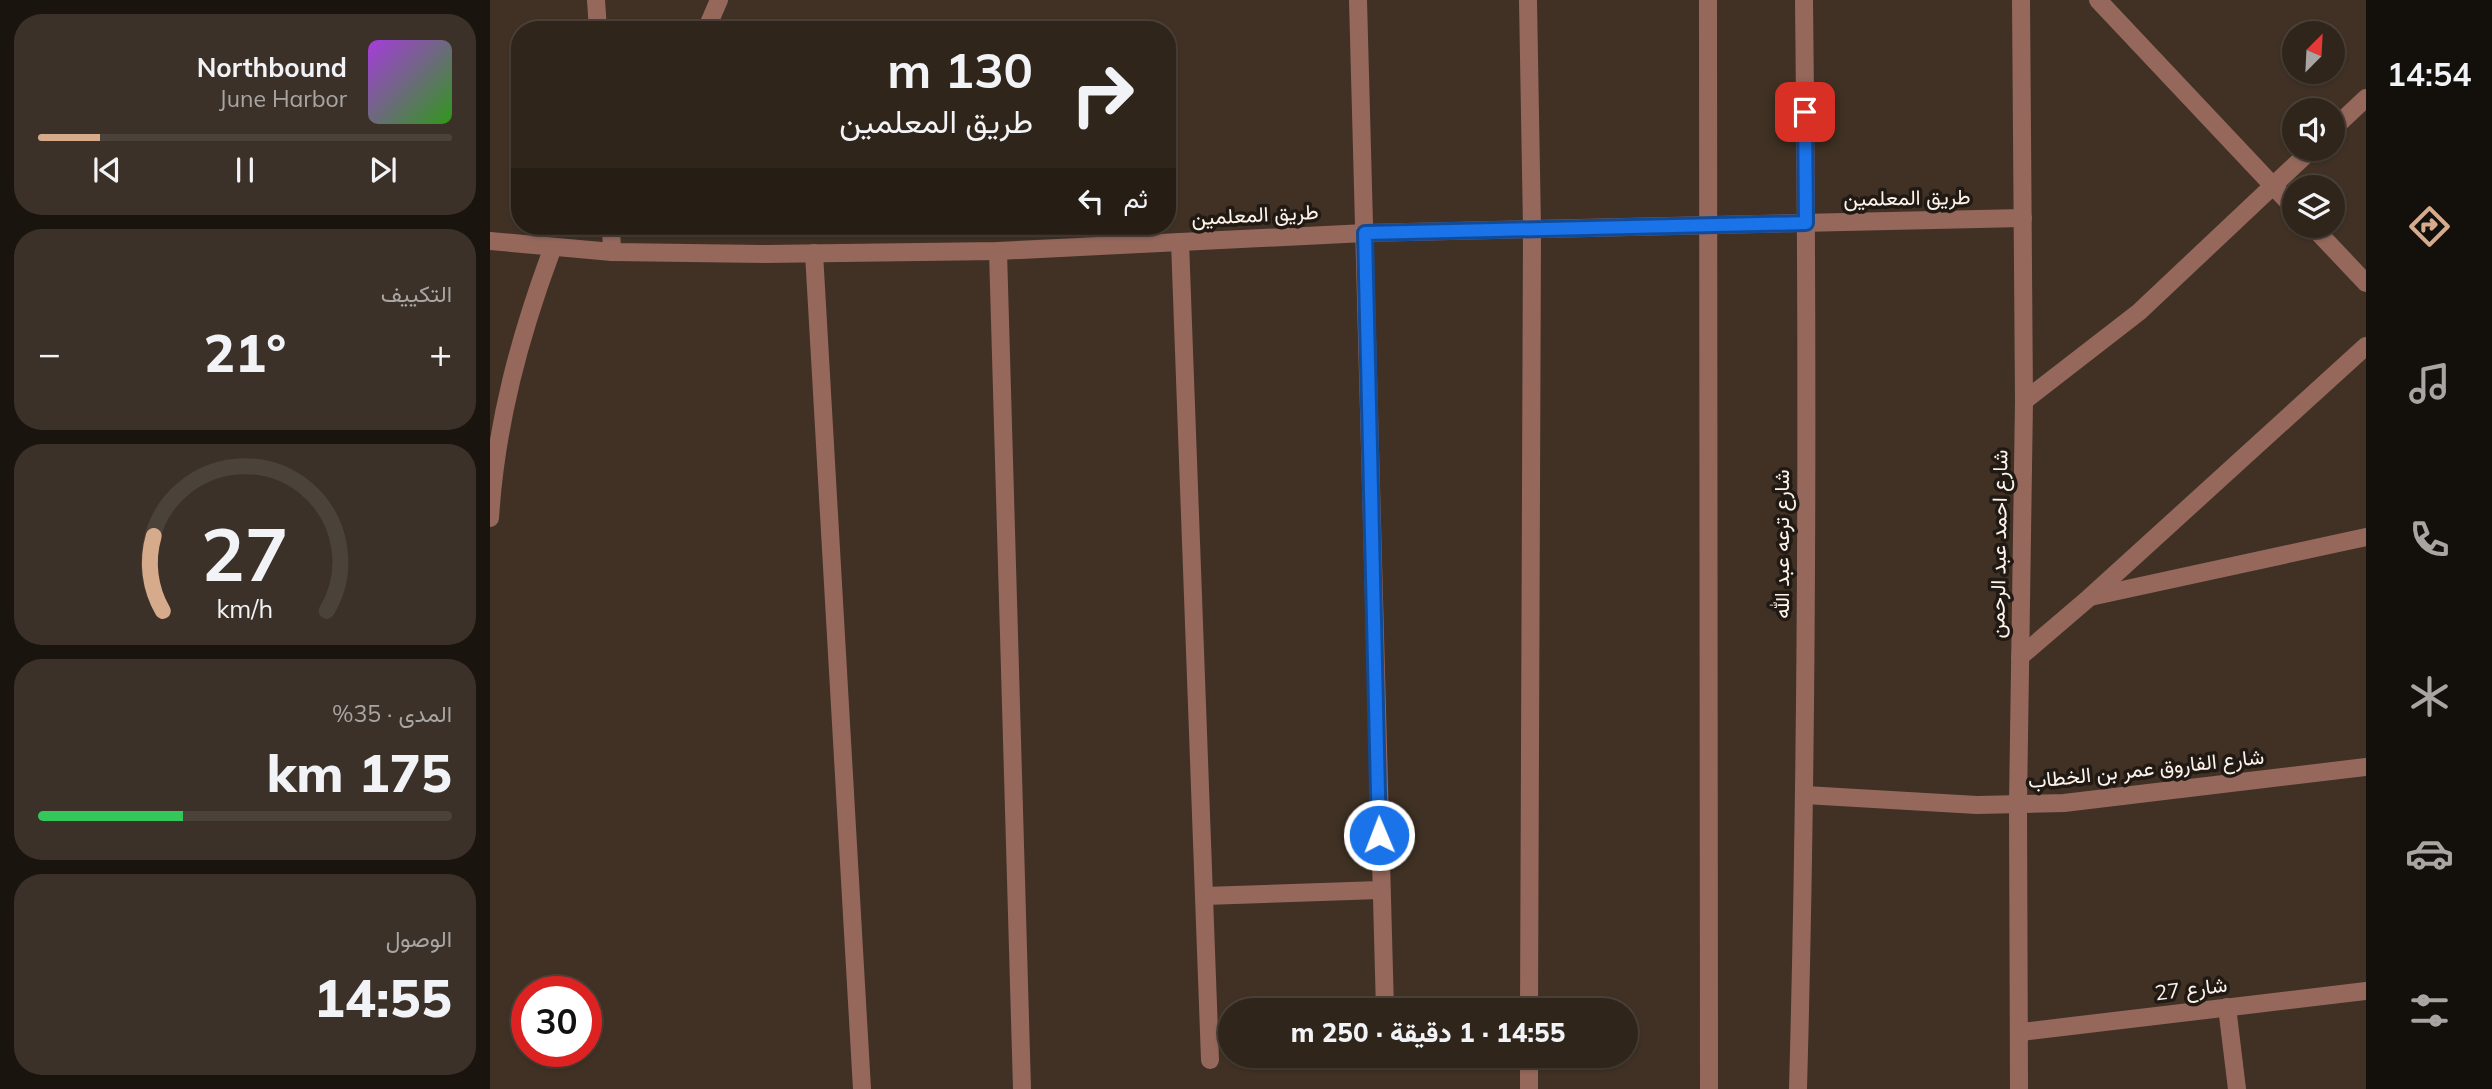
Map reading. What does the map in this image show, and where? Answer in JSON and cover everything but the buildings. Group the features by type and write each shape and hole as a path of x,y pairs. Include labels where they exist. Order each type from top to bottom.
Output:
{"street":[{"path":"596,0 597,21"},
{"path":"710,21 719,0"},
{"path":"1358,0 1384,998"},
{"path":"1528,0 1531,228 1529,998"},
{"path":"1708,0 1709,1089"},
{"name":"شارع ترعه عبد الله","path":"1798,1089 1805,795 1804,0"},
{"name":"شارع احمد عبد الرحمن","path":"2019,1089 2021,1032 2018,804 2024,401 2021,0"},
{"path":"2098,0 2282,195"},
{"path":"2345,118 2366,98"},
{"path":"2024,401 2139,312 2299,161"},
{"name":"طريق المعلمين","path":"490,241 612,252 998,251 1365,233 2023,218"},
{"path":"611,235 612,252"},
{"path":"2323,238 2366,283"},
{"path":"1180,242 1210,1060"},
{"path":"490,517 501,422 514,362 531,304 553,247"},
{"path":"998,251 1022,1089"},
{"path":"814,253 862,1089"},
{"path":"2020,657 2090,597 2366,346"},
{"path":"2090,597 2366,537"},
{"name":"شارع الفاروق عمر بن الخطاب","path":"1805,795 1963,804 2018,804 2110,799 2366,767"},
{"path":"1204,896 1380,890"},
{"name":"شارع 27","path":"2021,1032 2366,991"},
{"path":"2227,1007 2237,1089"},
{"path":"1529,1068 1529,1089"}],"route":[{"path":"1379,835 1365,233 1806,223 1805,112"}]}
